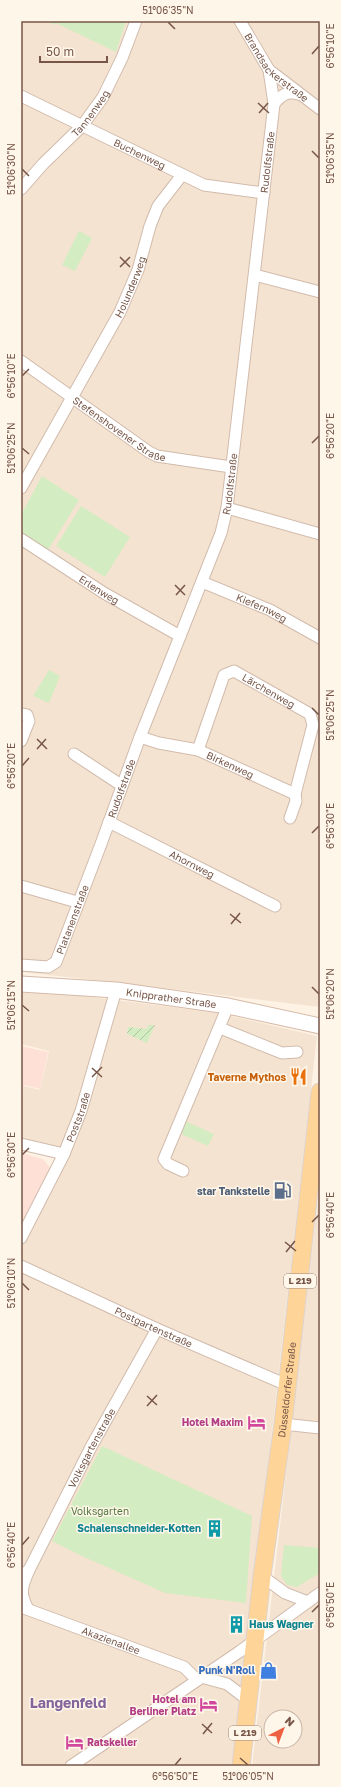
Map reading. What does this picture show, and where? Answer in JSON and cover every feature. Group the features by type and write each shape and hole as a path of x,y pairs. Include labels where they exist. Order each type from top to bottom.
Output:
{"main road":[{"name":"Knipprather Straße","path":"21,984 116,990 228,1006 320,1026"},
{"name":"Düsseldorfer Straße","path":"255,1640 287,1385 316,1180 320,1092"},
{"name":"L 219","path":"241,1766 255,1640"}],"street":[{"name":"Tannenweg","path":"21,189 43,164 82,126 103,97 113,80 136,21"},
{"name":"Brandsackerstraße","path":"240,21 269,70 298,94 320,109"},
{"name":"Rudolfstraße","path":"101,844 121,785 221,533 227,508 274,104 269,70"},
{"path":"274,104 285,94 291,92 298,94"},
{"name":"Buchenweg","path":"21,96 204,185 264,193"},
{"name":"Holunderweg","path":"21,488 120,312 138,270 150,226 158,206 182,175"},
{"path":"255,275 320,292"},
{"name":"Stefenshovener Straße","path":"21,361 149,452 157,456 231,467"},
{"path":"227,508 320,534"},
{"name":"Erlenweg","path":"21,539 104,593 180,636"},
{"name":"Kiefernweg","path":"202,582 270,610 320,638"},
{"name":"Lärchenweg","path":"198,750 224,675 234,671 310,714 313,725 295,794"},
{"path":"21,714 27,715 29,720 21,741"},
{"name":"Birkenweg","path":"140,737 198,750 295,794"},
{"path":"74,754 121,785"},
{"path":"290,818 296,801 295,794"},
{"name":"Ahornweg","path":"109,822 275,906"},
{"name":"Platanenstraße","path":"21,965 48,967 56,962 101,844"},
{"path":"21,886 78,902"},
{"name":"Poststraße","path":"21,1238 64,1154 81,1111 116,990"},
{"path":"183,1171 168,1164 164,1159 228,1006"},
{"path":"220,1028 282,1053 297,1052"},
{"path":"21,1144 64,1154"},
{"name":"Postgartenstraße","path":"21,1266 157,1329 287,1385"},
{"name":"Volksgartenstraße","path":"24,1608 22,1586 25,1573 91,1447 157,1329"},
{"path":"283,1424 320,1428"},
{"path":"262,1576 285,1593 316,1598"},
{"path":"71,1766 316,1598"},
{"name":"Akazienallee","path":"24,1608 184,1667 199,1679"},
{"path":"199,1679 228,1684 248,1700"}],"shaded area":[{"path":"21,21 320,21 320,1007 21,972"},
{"path":"21,988 218,1013 317,1036 234,1766 21,1766 21,1247 72,1151 21,1139 21,1098 24,1086 40,1090 49,1051 21,1044"},
{"path":"21,1046 48,1052 40,1089 24,1085 21,1097"},
{"path":"21,1153 43,1159 51,1169 21,1230"},
{"path":"320,1182 320,1766 252,1766"}],"green space":[{"path":"46,21 126,21 116,52 56,23 55,25"},
{"path":"79,231 92,238 75,271 62,265"},
{"path":"42,476 79,500 48,550 21,532 21,515"},
{"path":"81,506 130,537 105,577 56,546"},
{"path":"49,670 60,676 49,703 33,696"},
{"path":"148,1025 155,1025 147,1043 127,1034 128,1027 147,1029"},
{"path":"185,1121 214,1134 208,1146 179,1133"},
{"name":"Volksgarten","path":"102,1446 252,1516 246,1603 165,1593 52,1541"},
{"path":"284,1545 320,1548 320,1573 297,1587 287,1585 281,1576"}],"place":[{"name":"Taverne Mythos","path":"299,1077"},
{"name":"star Tankstelle","path":"283,1191"},
{"name":"Hotel Maxim","path":"256,1422"},
{"name":"Schalenschneider-Kotten","path":"214,1528"},
{"name":"Haus Wagner","path":"236,1624"},
{"name":"Punk N'Roll","path":"268,1670"},
{"name":"Hotel am Berliner Platz","path":"209,1705"},
{"name":"Ratskeller","path":"74,1742"}],"district":[{"name":"Langenfeld","path":"68,1703"}]}
